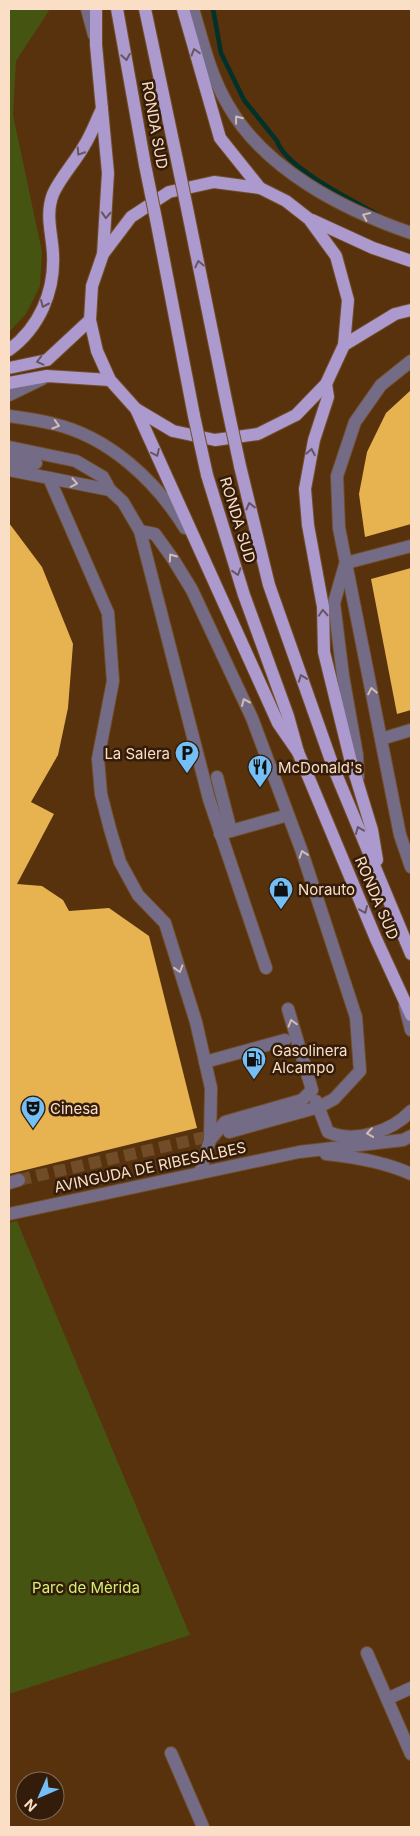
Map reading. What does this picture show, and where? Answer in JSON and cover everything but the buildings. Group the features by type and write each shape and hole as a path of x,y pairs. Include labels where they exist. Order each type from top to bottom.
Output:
{"main road":[{"path":"96,9 96,44 108,173 103,254 92,286 90,320 97,351 110,380 136,409 278,723 298,752"},
{"name":"RONDA SUD","path":"117,9 145,165 207,475 244,595 288,716 298,752 411,1015"},
{"name":"RONDA SUD","path":"145,9 240,466 269,585 334,769 380,875 411,954"},
{"path":"183,9 220,138 260,188"},
{"path":"9,350 33,326 46,303 53,281 54,254 48,218 53,194 86,144 102,109"},
{"path":"103,254 131,216 169,192 214,182 260,188 286,201 309,219 373,248 411,261"},
{"path":"136,409 173,431 215,440 223,439 258,434 296,415 326,384 344,345 348,300 336,256 309,219"},
{"path":"344,345 394,314 411,310"},
{"path":"9,368 47,360 90,320"},
{"path":"9,383 47,376 110,380"},
{"path":"326,384 328,397 314,440 305,489 307,516 323,607 324,652 350,758 358,779 372,830 380,875"}],"street":[{"path":"87,9 96,44"},
{"path":"193,9 210,70 228,106 257,144 292,173 345,206 411,234"},
{"path":"411,361 381,385 355,422 337,476 339,528 400,834 411,867"},
{"path":"9,395 47,376"},
{"path":"9,416 55,424 85,435 117,454 144,476 174,510 203,556"},
{"path":"9,447 76,461 103,477 110,490 123,502 140,531 266,968"},
{"path":"9,459 36,463"},
{"path":"9,470 110,490"},
{"path":"49,478 108,613 113,682 98,759 101,794 120,862 138,894 165,923 196,1022 211,1088 210,1140 200,1173"},
{"path":"140,531 155,534 173,559 196,598 252,718 288,815 356,1017 360,1071 334,1099 318,1107 229,1132"},
{"path":"346,563 411,546"},
{"path":"346,563 334,603 343,676 357,755 358,779"},
{"path":"381,739 411,730"},
{"path":"217,777 226,832"},
{"path":"226,832 288,815"},
{"path":"402,996 411,1030"},
{"path":"288,1009 312,1090 328,1132 340,1137 383,1131 397,1124 411,1111"},
{"path":"205,1062 285,1040"},
{"path":"210,1140 225,1122 302,1100 312,1090"},
{"name":"AVINGUDA DE RIBESALBES","path":"9,1214 299,1152 403,1140 411,1136"},
{"name":"AVINGUDA DE RIBESALBES","path":"299,1152 350,1156 399,1168 411,1174"},
{"path":"367,1653 411,1754"},
{"path":"387,1699 411,1688"},
{"path":"172,1753 203,1827"}],"green space":[{"path":"9,9 50,9 16,61 13,115 42,252 40,286 26,314 9,332"},
{"name":"Parc de Mèrida","path":"17,1221 190,1635 9,1694 9,1223"}],"waterway":[{"path":"213,9 221,53 244,100 283,151 306,172 377,214"}],"tunnel":[{"path":"19,1180 219,1134"}],"place":[{"name":"La Salera","path":"187,774"},
{"name":"McDonald's","path":"260,788"},
{"name":"Norauto","path":"281,910"},
{"name":"Gasolinera Alcampo","path":"254,1080"},
{"name":"Cinesa","path":"33,1129"}]}
